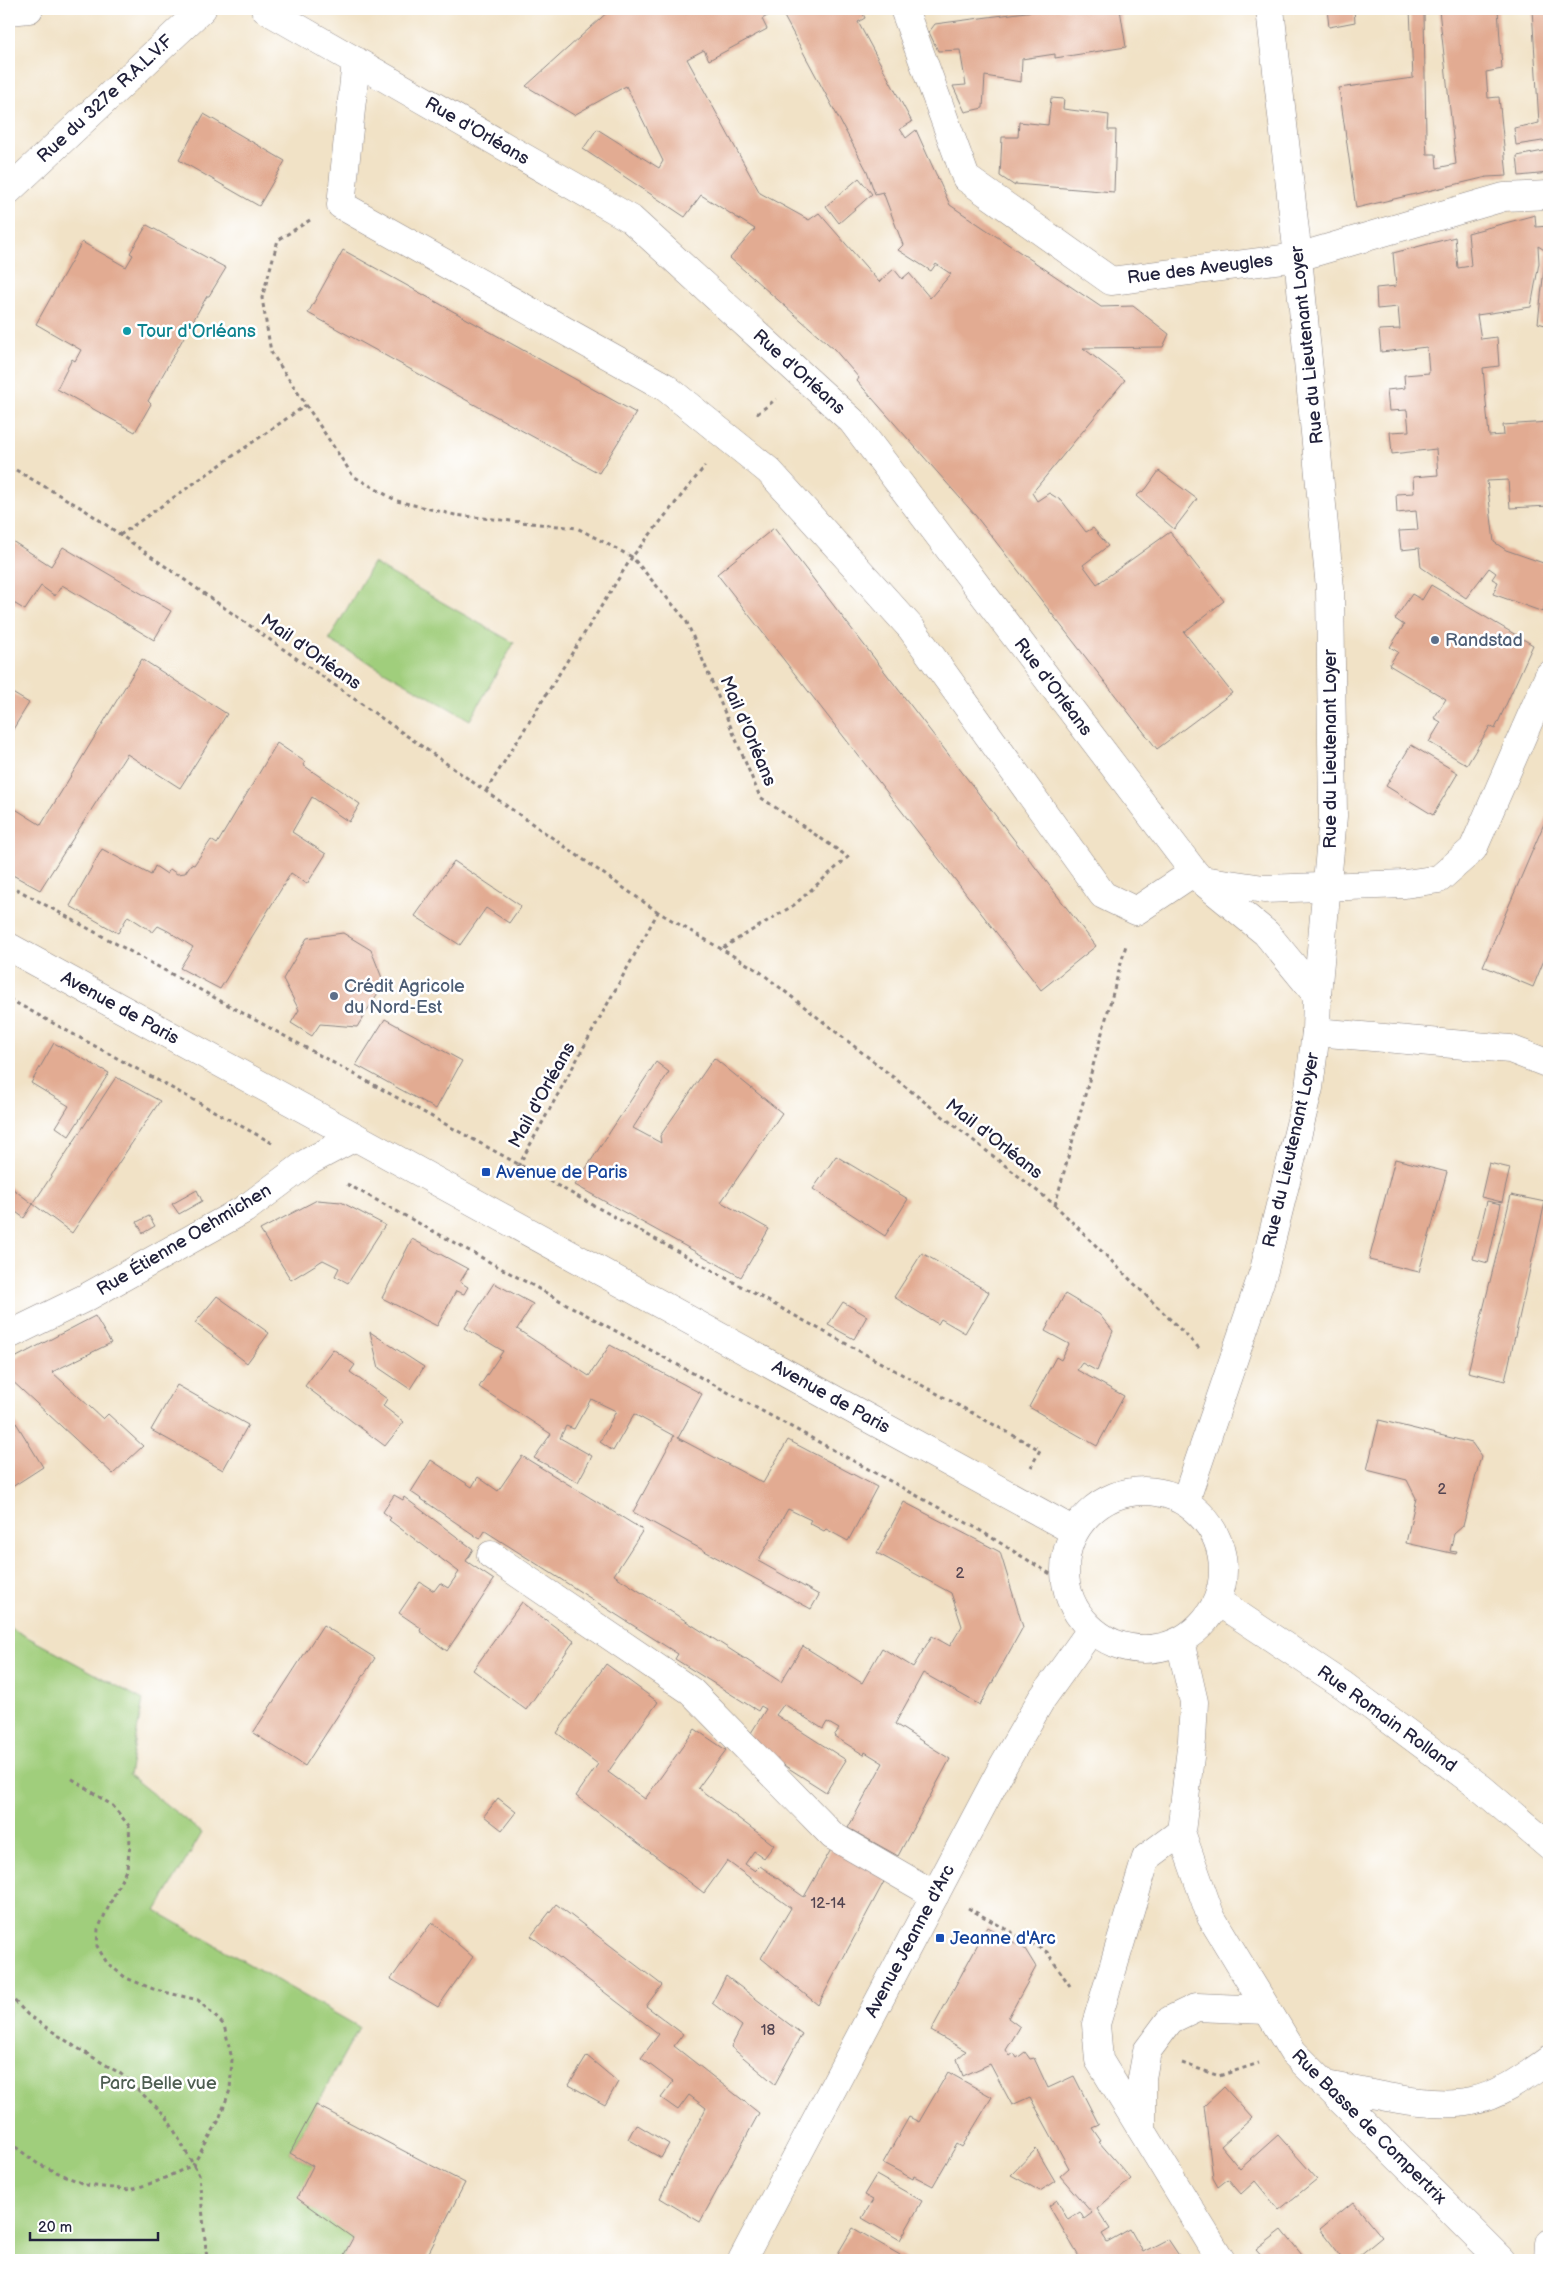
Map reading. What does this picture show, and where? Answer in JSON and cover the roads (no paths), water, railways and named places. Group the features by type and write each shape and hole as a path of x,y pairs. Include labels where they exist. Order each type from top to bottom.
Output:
{"main road":[{"path":"9,11 29,9"},
{"name":"Rue du 327e R.A.L.V.F","path":"9,190 202,9"},
{"name":"Rue d'Orléans","path":"265,9 631,219 852,421 1198,876 1266,933 1317,995"},
{"name":"Rue des Aveugles","path":"904,9 966,178 1111,281 1298,257 1504,197 1549,195"},
{"name":"Rue du Lieutenant Loyer","path":"1185,1502 1264,1270 1309,1088 1316,1032 1317,995 1334,816 1330,588 1298,257 1270,9"},
{"path":"356,61 340,205 665,387 768,471 911,628 1103,895 1136,911 1198,876 1264,889 1405,884 1439,879 1473,849 1549,676"},
{"name":"Avenue de Paris","path":"9,947 1074,1531"},
{"path":"1316,1032 1510,1049 1549,1064"},
{"name":"Rue Étienne Oehmichen","path":"9,1335 87,1297 245,1209 308,1162 356,1137"},
{"path":"1134,1491 1158,1492 1185,1502 1198,1511 1210,1526 1219,1544 1223,1563 1223,1582 1217,1601 1208,1617 1196,1631 1180,1641 1157,1648 1134,1649 1111,1643 1091,1630 1074,1609 1065,1583 1065,1556 1074,1531 1089,1512 1110,1497 1134,1491"},
{"path":"490,1555 691,1691 832,1836 935,1895"},
{"name":"Rue Romain Rolland","path":"1217,1601 1343,1685 1481,1788 1549,1846"},
{"name":"Avenue Jeanne d'Arc","path":"742,2260 1003,1766 1041,1700 1091,1630"},
{"name":"Rue Basse de Compertrix","path":"1180,1641 1194,1702 1192,1740 1181,1832 1211,1917 1293,2052 1501,2260"},
{"path":"1181,1832 1146,1858 1096,2024 1099,2060 1142,2127 1221,2260"},
{"path":"1142,2127 1142,2078 1147,2052 1170,2020 1198,2008 1266,2010"},
{"path":"1325,2085 1442,2105 1474,2100 1511,2086 1549,2060"},
{"path":"1548,2260 1549,2243"}],"place":[{"name":"Tour d'Orléans","path":"127,331"},
{"name":"Randstad","path":"1435,640"},
{"name":"Crédit Agricole du Nord-Est","path":"334,996"},
{"name":"Avenue de Paris","path":"486,1172"},
{"name":"Jeanne d'Arc","path":"940,1938"}],"park label":[{"name":"Parc Belle vue","path":"158,2083"}]}
